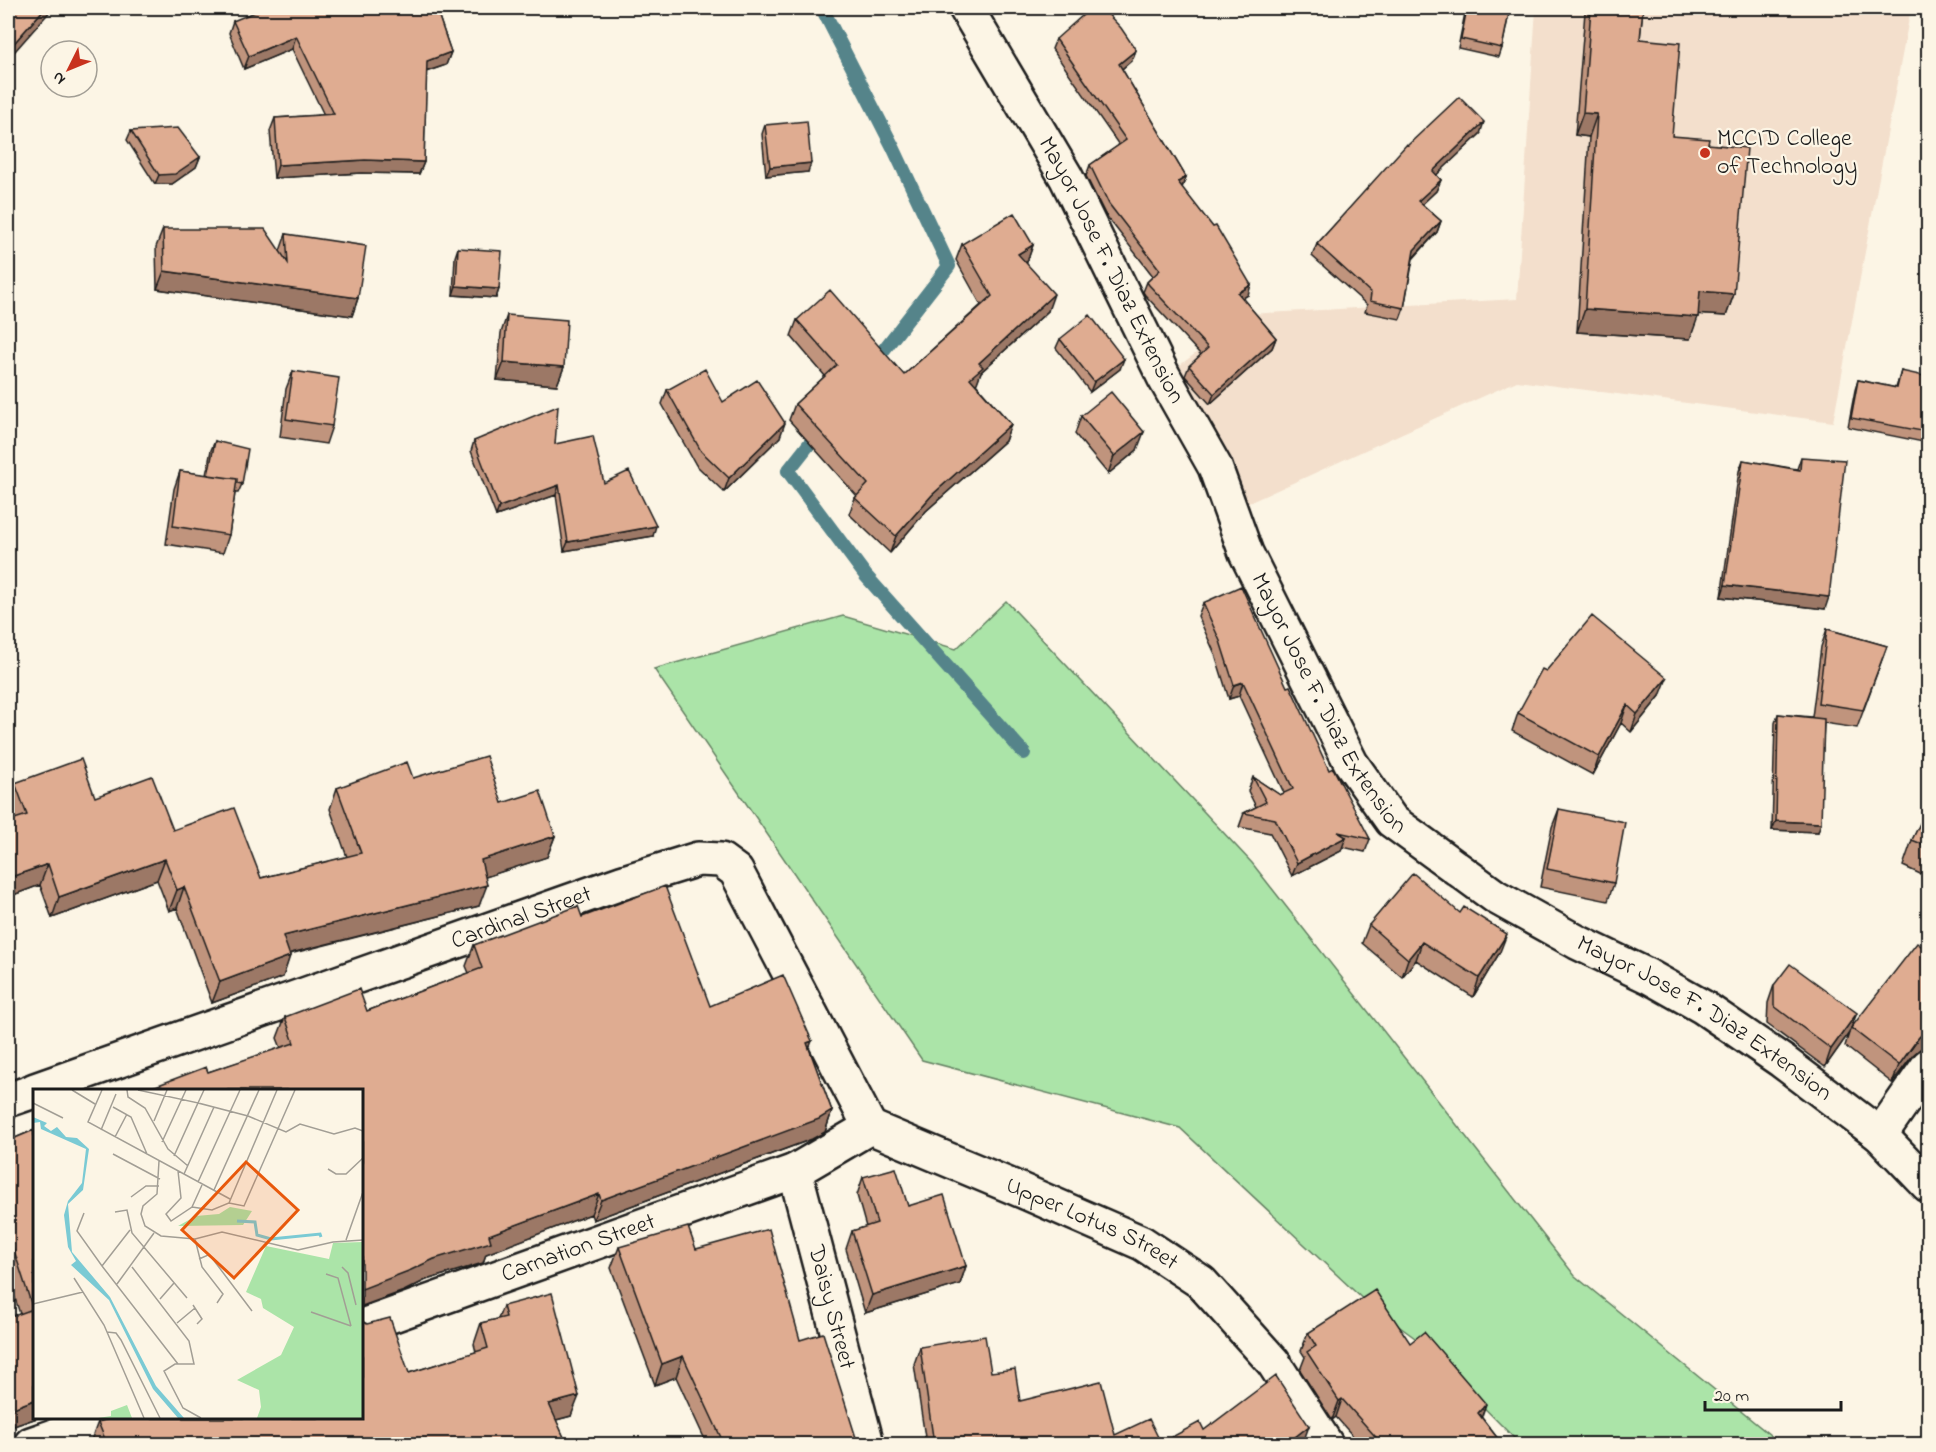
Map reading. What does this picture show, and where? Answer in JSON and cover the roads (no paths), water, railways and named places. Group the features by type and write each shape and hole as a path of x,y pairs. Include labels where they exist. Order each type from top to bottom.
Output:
{"street":[{"name":"Mayor Jose F. Diaz Extension","path":"966,8 1066,177 1164,377 1215,467 1246,553 1351,764 1392,820 1496,897 1703,1007 1782,1061 1880,1136 1929,1185"},
{"name":"Cardinal Street","path":"38,1089 621,883 698,859 709,859 721,860 736,871 870,1127"},
{"path":"1880,1136 1929,1066"},
{"name":"Cardinal Street","path":"8,1100 33,1091"},
{"path":"795,1171 870,1127"},
{"name":"Upper Lotus Street","path":"870,1127 1011,1185 1142,1244 1201,1282 1273,1362 1326,1444"},
{"name":"Carnation Street","path":"363,1326 795,1171"},
{"name":"Daisy Street","path":"795,1171 867,1444"},
{"path":"31,1444 103,1419"}],"waterway":[{"path":"822,8 893,147 949,266 872,365"},
{"path":"821,429 788,471 866,576 1024,753"}],"place":[{"name":"MCCID College of Technology","path":"1705,153"}]}
